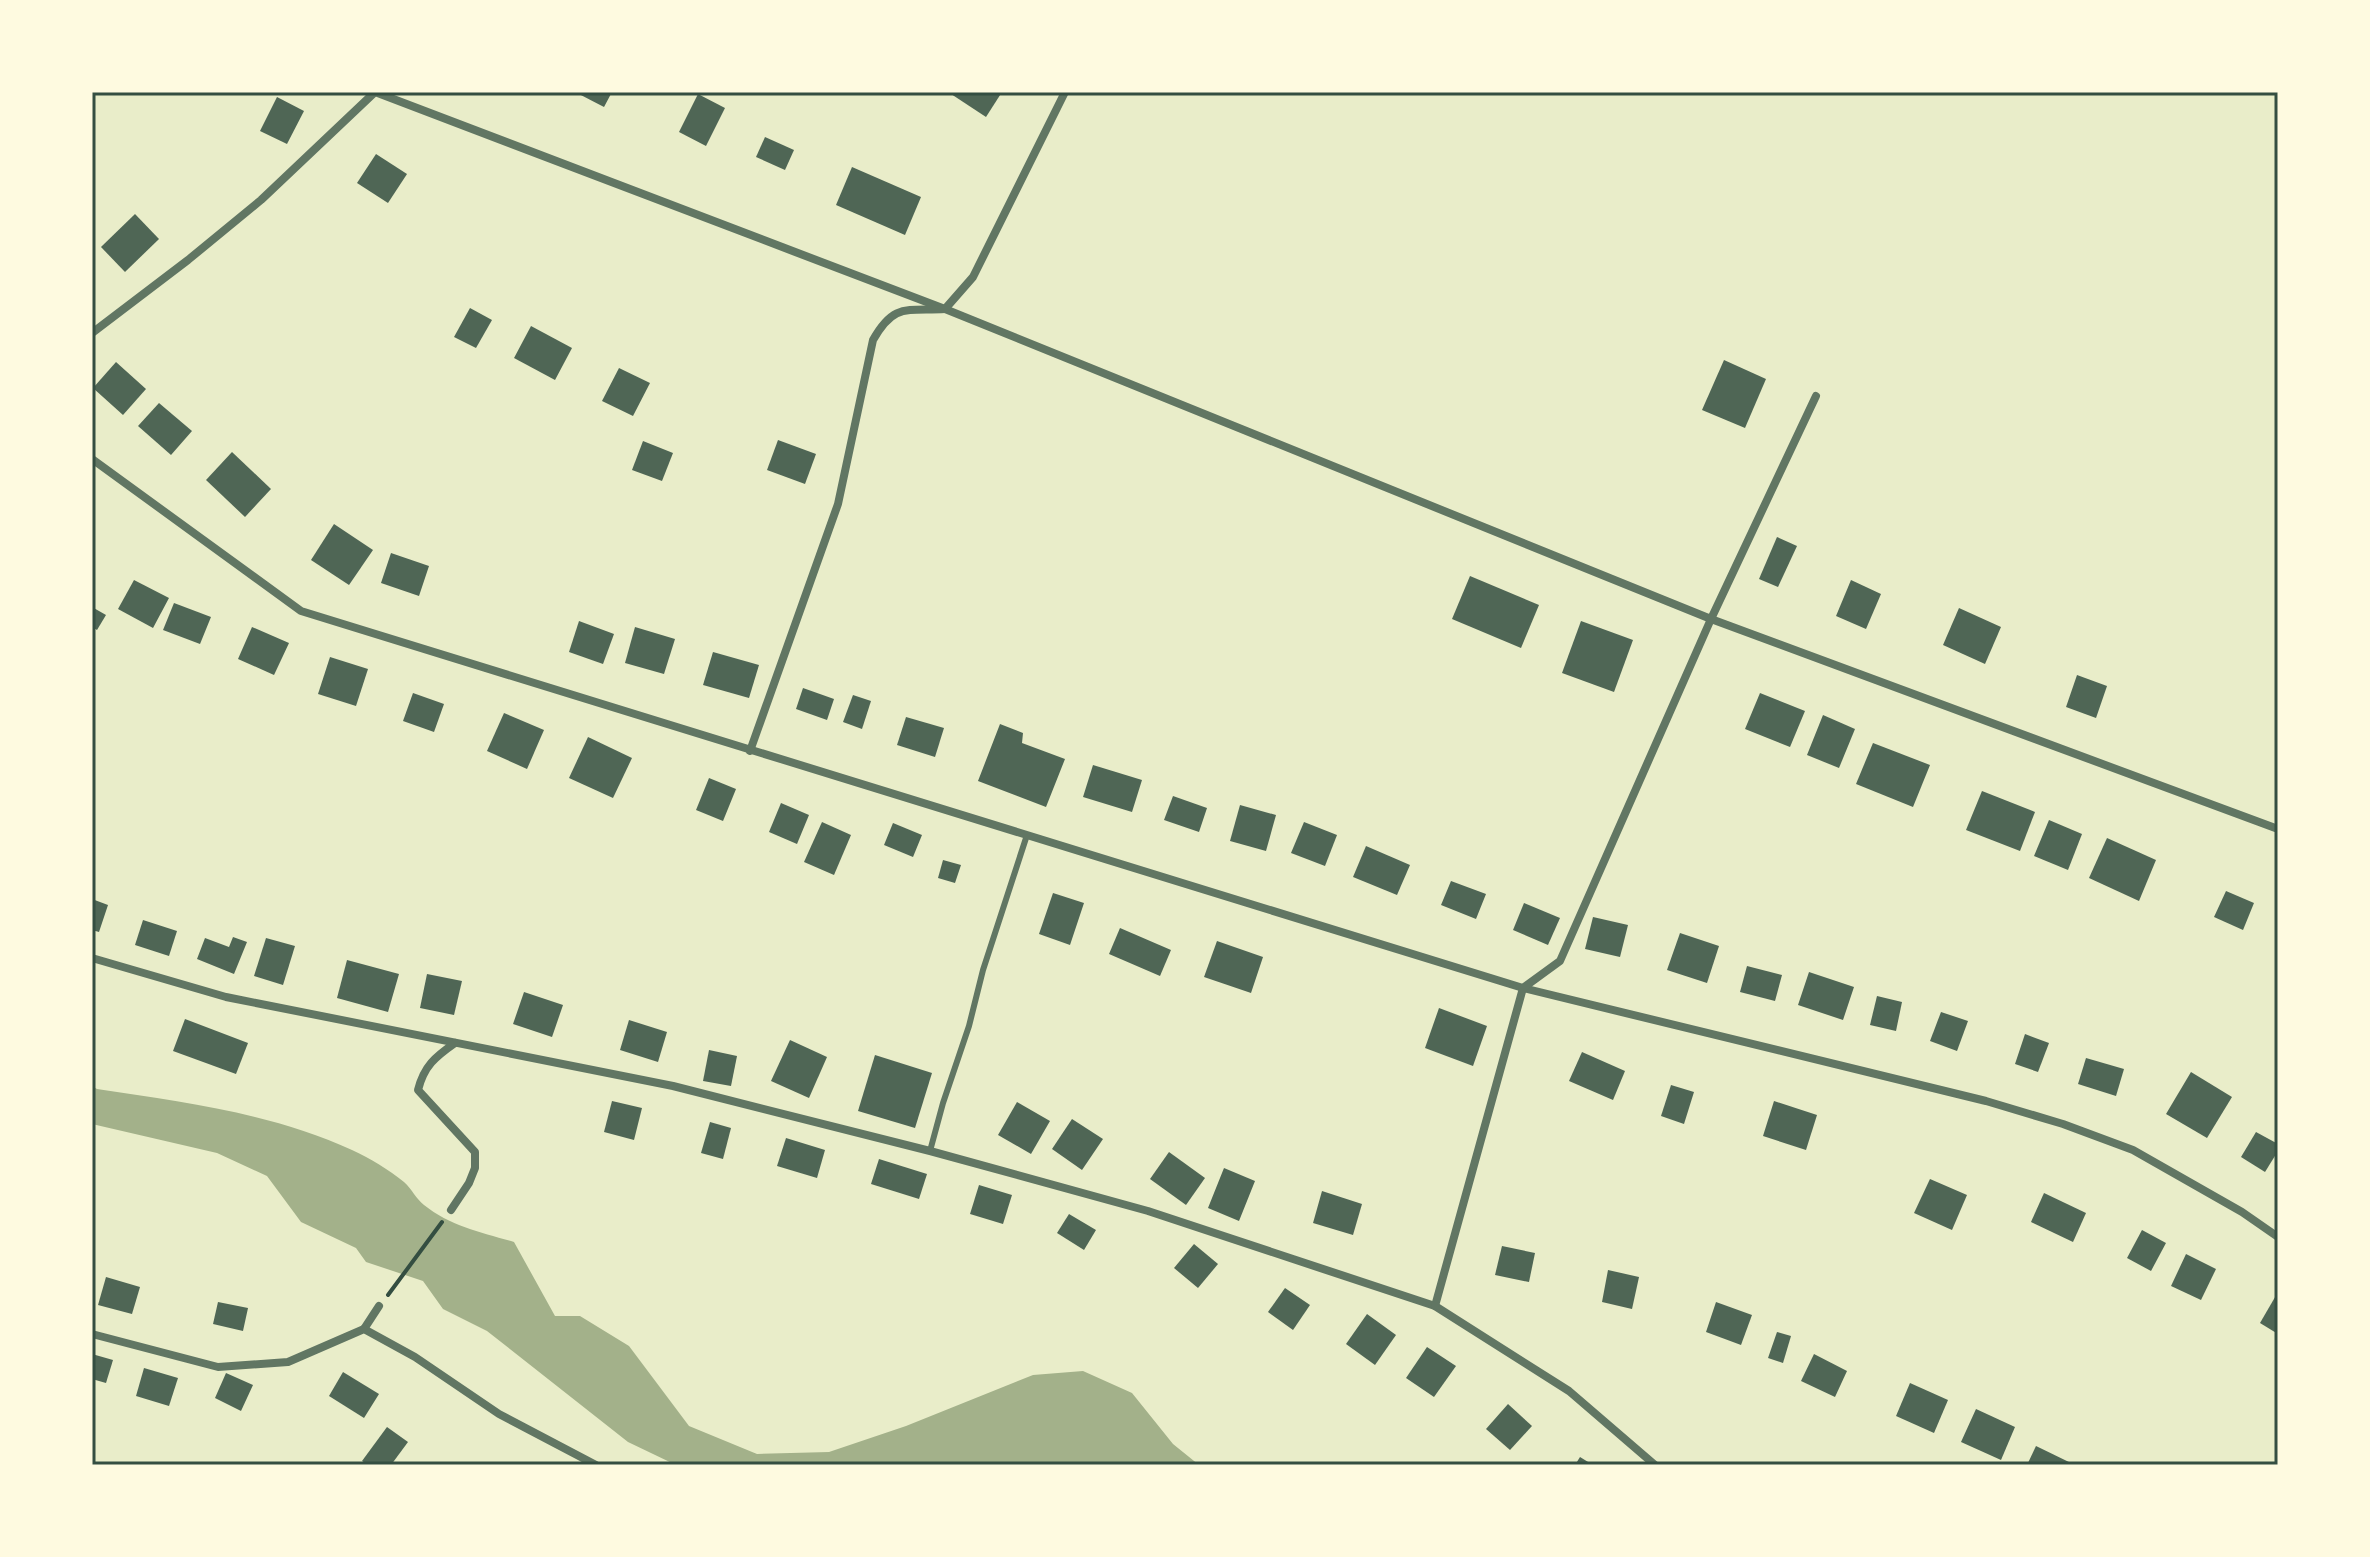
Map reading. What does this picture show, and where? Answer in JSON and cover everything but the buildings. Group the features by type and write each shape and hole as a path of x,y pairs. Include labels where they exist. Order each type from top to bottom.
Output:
{"street":[{"path":"92,333 261,200 375,92 945,309 1711,619 2278,829"},
{"path":"750,751 838,504 873,340 884,321 897,311 945,309 973,277 1065,92"},
{"path":"1435,1306 1523,988 1560,961 1711,619 1816,396"},
{"path":"92,459 301,611 1523,988 1986,1101 2063,1124 2133,1150 2242,1212 2278,1237"},
{"path":"92,958 226,997 673,1086 930,1151 1148,1211 1435,1306 1569,1391 1655,1465"},
{"path":"451,1210 469,1183 475,1168 475,1152 418,1090 423,1072 431,1060 455,1042"},
{"path":"92,1334 218,1367 288,1362 364,1329 379,1306"},
{"path":"364,1329 415,1357 499,1414 596,1465"}],"lane":[{"path":"930,1151 983,970 1027,835"}],"path":[{"path":"379,1306 451,1210"}],"shaded area":[{"path":"92,1086 259,1118 321,1137 366,1157 404,1182 421,1203 434,1212 467,1228 514,1242 555,1316 580,1316 629,1346 689,1426 757,1454 829,1452 906,1426 1033,1375 1083,1371 1132,1393 1173,1444 1199,1465 676,1465 628,1442 487,1331 443,1309 423,1281 366,1262 356,1248 301,1222 267,1176 217,1153 92,1124"}]}
